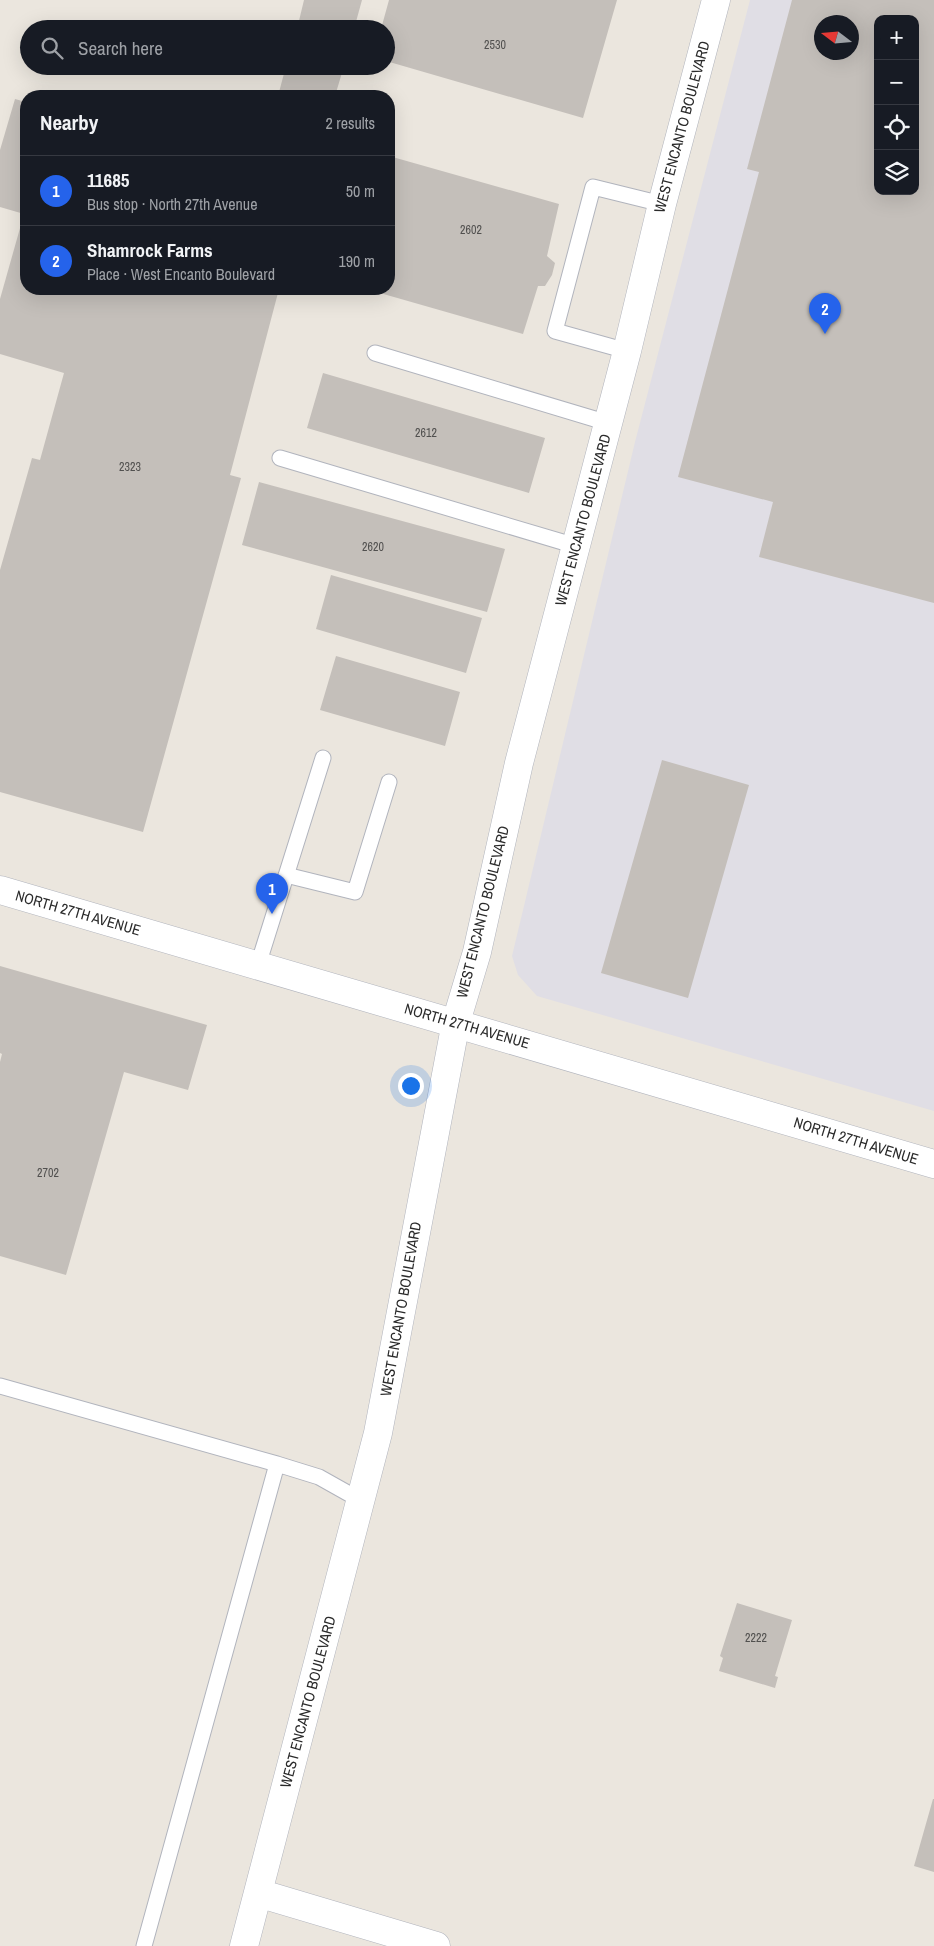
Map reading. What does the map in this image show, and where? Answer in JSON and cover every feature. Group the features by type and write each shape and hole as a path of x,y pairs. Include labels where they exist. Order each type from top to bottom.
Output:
{"street":[{"name":"WEST ENCANTO BOULEVARD","path":"244,1946 385,1400 441,1092 456,1022 477,952 519,763 627,351 662,204 716,0"},
{"name":"NORTH 27TH AVENUE","path":"0,890 456,1022 934,1164"},
{"path":"258,1893 436,1946"}],"lane":[{"path":"627,351 555,331 593,187 662,204"},
{"path":"376,353 608,423"},
{"path":"280,458 576,546"},
{"path":"258,965 323,758"},
{"path":"286,875 355,892 389,782"},
{"path":"0,1386 319,1477 360,1500"},
{"path":"144,1946 277,1464"}],"shaded area":[{"path":"750,0 934,0 934,1111 537,996 518,975 512,956 635,442"}],"building":[{"path":"304,0 362,0 356,20 299,20"},
{"path":"389,0 617,0 583,118 395,64 395,20 383,20"},
{"path":"792,0 934,0 934,603 759,557 773,502 678,477 759,172 747,169"},
{"path":"284,75 341,75 337,90 280,90"},
{"path":"15,99 20,100 20,213 0,207 0,150"},
{"path":"395,158 559,204 547,256 555,263 552,275 545,286 538,286 523,334 387,295 395,295"},
{"path":"20,228 20,295 277,295 230,475 241,478 143,832 0,792 0,570 32,458 40,460 64,373 0,354 0,299"},
{"path":"323,373 545,438 529,493 307,428"},
{"path":"259,482 505,549 487,612 242,545"},
{"path":"331,575 482,618 466,673 316,629"},
{"path":"336,656 460,692 445,746 320,710"},
{"path":"662,760 749,785 688,998 601,973"},
{"path":"0,966 207,1025 188,1090 124,1072 66,1275 0,1256 0,1062 2,1054 0,1053"},
{"path":"737,1603 792,1620 775,1676 778,1677 775,1688 719,1671 723,1658 720,1656"},
{"path":"934,1799 934,1872 914,1866"}],"place":[{"name":"Shamrock Farms","path":"825,334"},
{"name":"11685","path":"272,914"}]}
